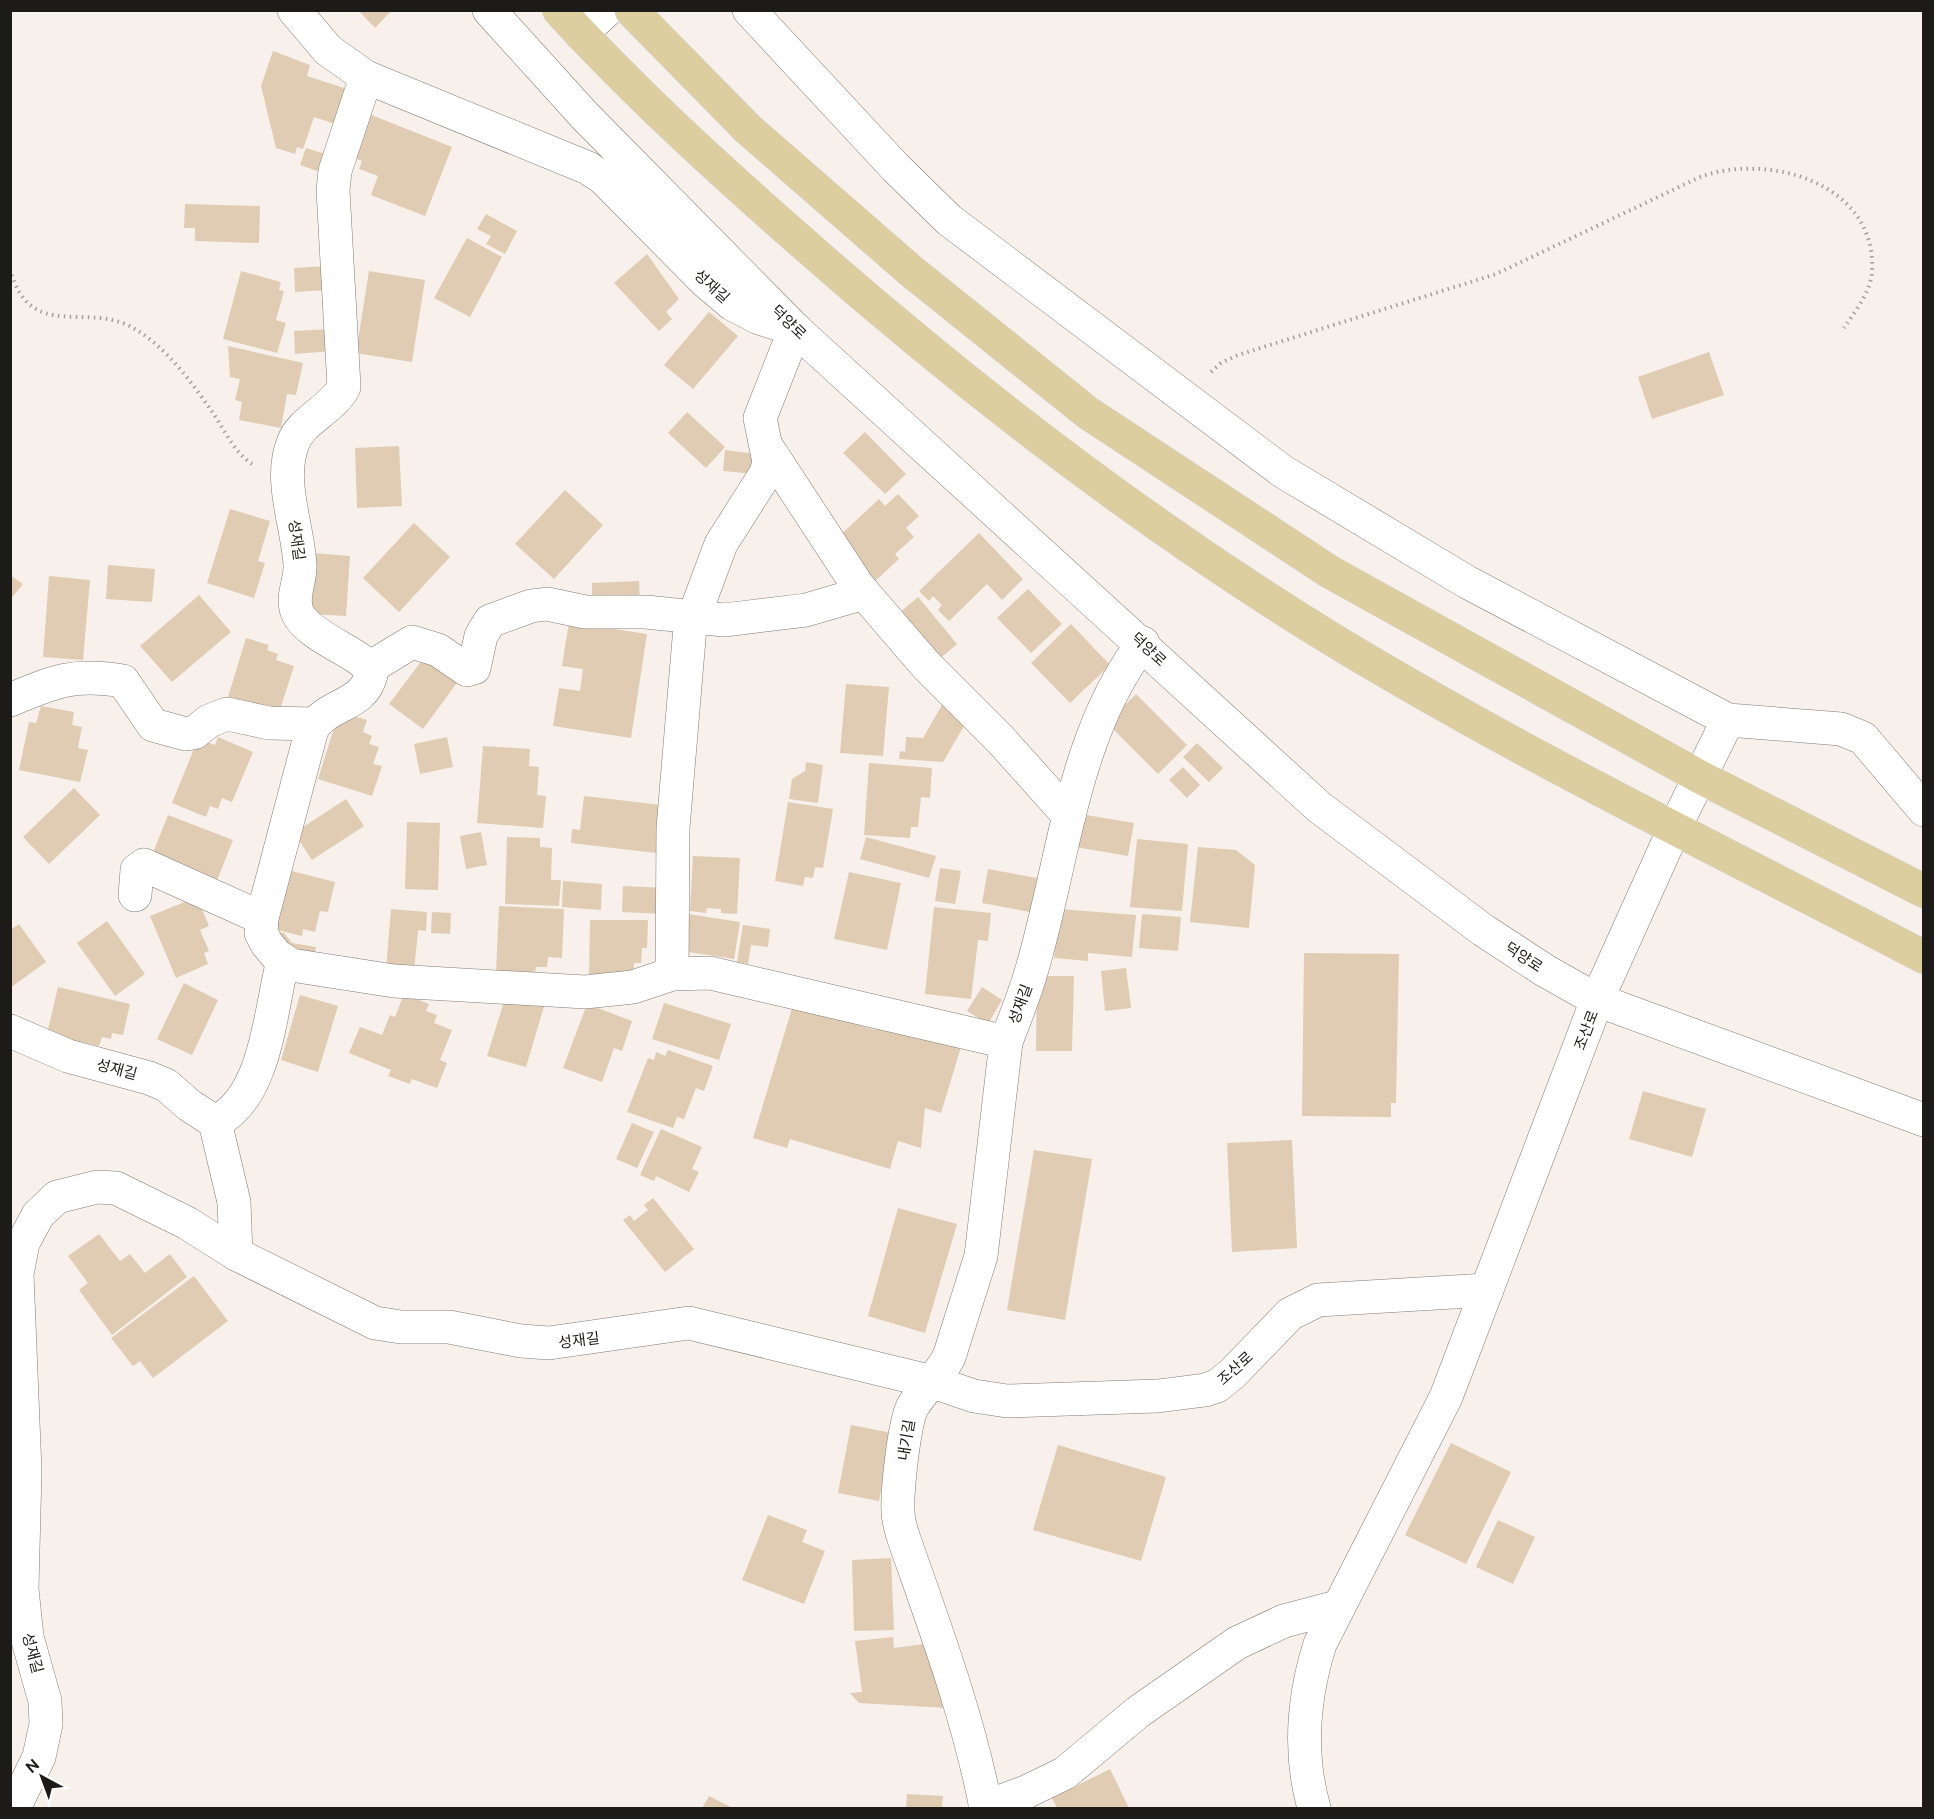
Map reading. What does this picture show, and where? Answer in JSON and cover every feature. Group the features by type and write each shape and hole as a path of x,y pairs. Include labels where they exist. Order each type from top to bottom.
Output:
{"main road":[{"path":"559,10 710,160 885,315 1070,460 1174,537 1326,635 1473,722 1923,957"},
{"path":"631,10 683,66 766,145 911,272 1088,413 1330,572 1700,777 1923,891"}],"street":[{"name":"성재길","path":"294,10 327,50 366,77 588,168 626,200 725,298 744,312 795,329"},
{"name":"덕양로","path":"489,10 584,115 795,329 1143,643 1319,807 1483,930 1544,970 1597,1000 1923,1120"},
{"path":"581,34 607,10"},
{"path":"749,10 895,167 949,220 1282,471 1438,566 1728,720 1851,732 1873,747 1923,810"},
{"name":"성재길","path":"366,77 335,171 333,190 344,387 333,404 299,431 293,442 288,476 300,568 296,611 304,624 325,641 365,661 371,667"},
{"path":"672,974 673,828 693,618 721,544 766,474 769,462 760,418 763,405 795,329"},
{"path":"767,447 864,593 925,664 1000,739 1069,816"},
{"path":"236,1254 234,1202 215,1122 224,1118 244,1095 261,1062 283,961 261,933 262,918 315,724 328,711 353,702 371,674 371,667 412,642 438,650 467,670 474,668 481,636 490,621 531,606 546,604 585,612 646,612 724,620 829,606 864,593"},
{"name":"성재길","path":"283,961 309,969 394,981 585,992 633,987 672,974 710,973 1006,1042 1032,969 1069,816 1102,714 1115,685 1143,643"},
{"path":"10,700 53,681 93,676 123,681 153,725 186,734 194,733 209,721 227,714 270,723 315,724"},
{"name":"조산로","path":"1314,1809 1306,1775 1305,1750 1308,1691 1320,1644 1446,1397 1597,1000 1675,827 1728,720"},
{"path":"135,895 137,870 144,865 262,918"},
{"name":"성재길","path":"10,1031 68,1056 149,1078 166,1085 215,1122"},
{"name":"내기길","path":"986,1808 976,1756 961,1702 903,1539 898,1511 908,1418 921,1394 933,1382 949,1357 981,1256 1006,1042"},
{"name":"성재길","path":"14,1809 39,1757 46,1724 45,1701 27,1637 22,1589 25,1471 17,1274 23,1243 38,1215 57,1197 97,1187 116,1188 177,1218 236,1254 375,1323 401,1327 449,1327 521,1341 549,1343 689,1323 933,1382"},
{"name":"조산로","path":"933,1382 975,1396 1007,1401 1158,1396 1205,1390 1217,1386 1232,1374 1290,1314 1318,1300 1487,1290"},
{"path":"986,1808 1065,1773 1138,1712 1237,1643 1284,1621 1337,1607"}],"path":[{"path":"1187,400 1221,363 1239,355 1496,274 1700,177 1730,169 1773,171 1808,178 1832,190 1858,217 1867,236 1872,271 1866,292 1844,328"},
{"path":"10,269 16,289 28,305 36,310 66,317 117,321 138,330 182,374 207,404 241,455 253,464 288,476"}],"building":[{"path":"358,10 392,10 375,28"},
{"path":"273,51 310,65 307,76 350,90 338,125 314,117 303,149 297,147 295,154 276,148 261,86"},
{"path":"369,114 452,147 425,216 371,195 378,176 359,169 362,161 352,157"},
{"path":"306,148 329,155 323,173 300,165"},
{"path":"185,204 260,206 259,243 195,241 195,228 184,228"},
{"path":"486,214 517,231 505,254 486,244 491,236 477,229"},
{"path":"467,238 502,257 470,317 434,298"},
{"path":"647,254 679,299 666,312 672,319 659,331 614,283"},
{"path":"326,266 327,290 295,292 294,268"},
{"path":"241,271 281,282 279,290 284,291 276,320 286,323 277,353 223,339"},
{"path":"369,271 425,280 412,362 356,353"},
{"path":"709,312 738,336 693,389 664,365"},
{"path":"331,329 332,351 295,354 294,331"},
{"path":"228,346 303,363 296,395 287,394 281,428 239,420 242,402 235,400 240,379 230,377"},
{"path":"1709,352 1724,395 1652,419 1638,377"},
{"path":"687,412 725,447 706,468 668,433"},
{"path":"865,432 906,474 885,494 843,453"},
{"path":"399,446 402,506 357,508 355,448"},
{"path":"725,450 757,454 755,474 723,471"},
{"path":"565,490 603,525 554,579 515,544"},
{"path":"898,494 919,516 906,528 914,537 895,554 899,559 873,583 834,541 879,499 885,506"},
{"path":"230,509 270,521 258,561 265,563 254,598 207,583"},
{"path":"414,523 450,557 399,612 363,578"},
{"path":"979,533 1023,579 1002,600 987,584 949,621 938,610 942,605 933,596 929,601 919,591"},
{"path":"313,553 350,556 346,616 309,614"},
{"path":"108,565 155,569 152,602 106,599"},
{"path":"10,575 23,584 10,600"},
{"path":"49,576 90,580 83,660 43,657"},
{"path":"639,581 640,602 592,604 592,583"},
{"path":"1028,589 1062,624 1031,653 997,618"},
{"path":"199,595 231,632 172,682 140,646"},
{"path":"918,597 957,644 936,662 897,615"},
{"path":"569,622 647,634 631,738 553,726 559,688 580,691 583,669 562,666"},
{"path":"1071,624 1110,665 1070,703 1031,663"},
{"path":"246,638 269,645 267,650 278,654 276,660 294,666 279,713 228,697"},
{"path":"426,655 459,680 423,729 389,704"},
{"path":"846,684 889,687 883,756 840,753"},
{"path":"1136,694 1187,745 1158,774 1107,723"},
{"path":"942,705 967,721 943,762 899,759 900,751 905,752 906,737 923,738"},
{"path":"41,706 74,712 72,725 82,727 78,748 88,750 80,782 19,770 29,722 36,723"},
{"path":"339,712 367,720 363,732 372,736 369,744 379,747 373,764 382,766 372,796 318,779"},
{"path":"218,737 253,752 232,802 222,798 218,809 210,806 206,817 172,803 198,739 215,745"},
{"path":"447,737 453,767 420,774 414,744"},
{"path":"1197,743 1223,768 1209,782 1183,757"},
{"path":"483,746 530,749 529,766 539,767 537,795 546,796 543,828 477,823"},
{"path":"806,762 823,765 818,803 789,799 792,779 805,771"},
{"path":"869,763 932,768 930,798 921,797 918,827 911,827 910,838 864,835"},
{"path":"1183,767 1200,785 1187,798 1169,780"},
{"path":"74,788 100,815 49,864 23,837"},
{"path":"584,796 662,805 656,853 571,843 572,829 580,830"},
{"path":"346,799 364,826 312,860 294,833"},
{"path":"788,802 833,809 823,868 815,867 813,878 805,877 803,886 775,881"},
{"path":"1080,814 1134,823 1128,856 1075,847"},
{"path":"168,815 233,840 216,883 151,858"},
{"path":"407,822 440,823 438,890 405,889"},
{"path":"481,832 487,865 466,869 460,836"},
{"path":"507,837 540,838 540,847 552,848 551,880 561,880 559,906 505,904"},
{"path":"866,837 936,856 929,878 860,859"},
{"path":"1137,839 1188,844 1182,911 1130,907"},
{"path":"1198,847 1236,850 1255,865 1249,928 1190,922"},
{"path":"693,856 740,858 737,914 721,913 721,909 707,908 706,913 690,911"},
{"path":"940,868 961,871 955,904 935,901"},
{"path":"284,869 335,882 328,912 320,911 315,932 303,929 302,936 273,929"},
{"path":"988,869 1037,878 1030,912 982,903"},
{"path":"849,872 901,883 887,950 834,939"},
{"path":"563,881 602,884 601,910 562,907"},
{"path":"623,886 665,888 663,914 622,912"},
{"path":"197,897 209,926 200,930 209,951 204,953 208,964 176,978 150,916"},
{"path":"499,906 564,909 562,958 548,957 547,967 536,967 535,975 496,973"},
{"path":"934,907 991,913 988,941 978,940 971,999 925,994"},
{"path":"391,909 427,912 426,931 418,930 414,972 386,969"},
{"path":"1059,909 1136,915 1132,957 1088,953 1088,961 1054,958"},
{"path":"432,912 451,913 450,934 431,933"},
{"path":"688,914 740,922 734,959 682,951"},
{"path":"1142,914 1181,917 1178,951 1139,948"},
{"path":"590,920 648,920 647,948 642,948 641,963 634,963 634,972 589,978"},
{"path":"107,921 145,974 115,996 77,943"},
{"path":"19,924 46,962 10,988 10,930"},
{"path":"743,925 770,929 768,947 751,945 748,964 737,962"},
{"path":"271,931 284,933 292,943 316,947 313,959 290,955"},
{"path":"1304,953 1399,954 1396,1103 1391,1103 1391,1117 1302,1116"},
{"path":"1126,968 1131,1008 1105,1011 1101,971"},
{"path":"1037,976 1074,976 1072,1051 1036,1051"},
{"path":"184,983 218,1000 192,1055 157,1039"},
{"path":"58,987 130,1004 123,1035 112,1033 111,1039 102,1037 99,1046 47,1034"},
{"path":"982,987 1002,1000 988,1024 967,1011"},
{"path":"507,992 545,1003 526,1067 487,1056"},
{"path":"404,994 429,1004 426,1011 437,1015 434,1023 452,1030 440,1060 447,1063 437,1088 412,1079 410,1084 388,1076 391,1070 349,1053 360,1027 382,1035 390,1015 395,1017"},
{"path":"300,995 338,1006 318,1072 281,1060"},
{"path":"664,1003 731,1024 719,1060 652,1039"},
{"path":"587,1004 632,1021 622,1051 614,1048 602,1082 563,1068"},
{"path":"793,1005 875,1030 877,1022 961,1047 941,1113 925,1108 921,1148 898,1141 890,1169 790,1139 787,1148 753,1138"},
{"path":"668,1050 713,1066 704,1091 696,1088 684,1119 677,1117 673,1128 627,1112 648,1058 654,1060 656,1052 665,1056"},
{"path":"1643,1091 1706,1109 1692,1157 1629,1139"},
{"path":"632,1123 654,1132 637,1168 616,1159"},
{"path":"661,1129 702,1147 692,1169 699,1172 689,1192 656,1176 654,1181 640,1175"},
{"path":"1292,1140 1297,1248 1232,1252 1227,1143"},
{"path":"1034,1150 1092,1159 1065,1320 1007,1310"},
{"path":"653,1198 694,1249 665,1272 623,1220 630,1215 634,1221 648,1210 644,1205"},
{"path":"898,1208 957,1224 925,1333 868,1316"},
{"path":"99,1234 120,1261 130,1254 145,1273 170,1254 187,1277 112,1335 79,1290 88,1283 68,1256"},
{"path":"194,1276 228,1321 153,1378 140,1361 133,1366 111,1338"},
{"path":"851,1425 892,1433 879,1501 838,1493"},
{"path":"1451,1443 1511,1472 1466,1564 1405,1535"},
{"path":"1058,1445 1166,1477 1141,1561 1033,1530"},
{"path":"768,1515 807,1530 802,1542 825,1551 804,1604 742,1580"},
{"path":"1498,1520 1535,1537 1513,1584 1476,1567"},
{"path":"891,1558 894,1630 854,1631 852,1560"},
{"path":"893,1637 894,1648 925,1644 947,1708 859,1703 850,1693 862,1692 855,1641"},
{"path":"1110,1769 1129,1808 1057,1808 1052,1798"},
{"path":"907,1794 943,1796 942,1808 906,1808"},
{"path":"709,1796 733,1808 702,1808"}]}
